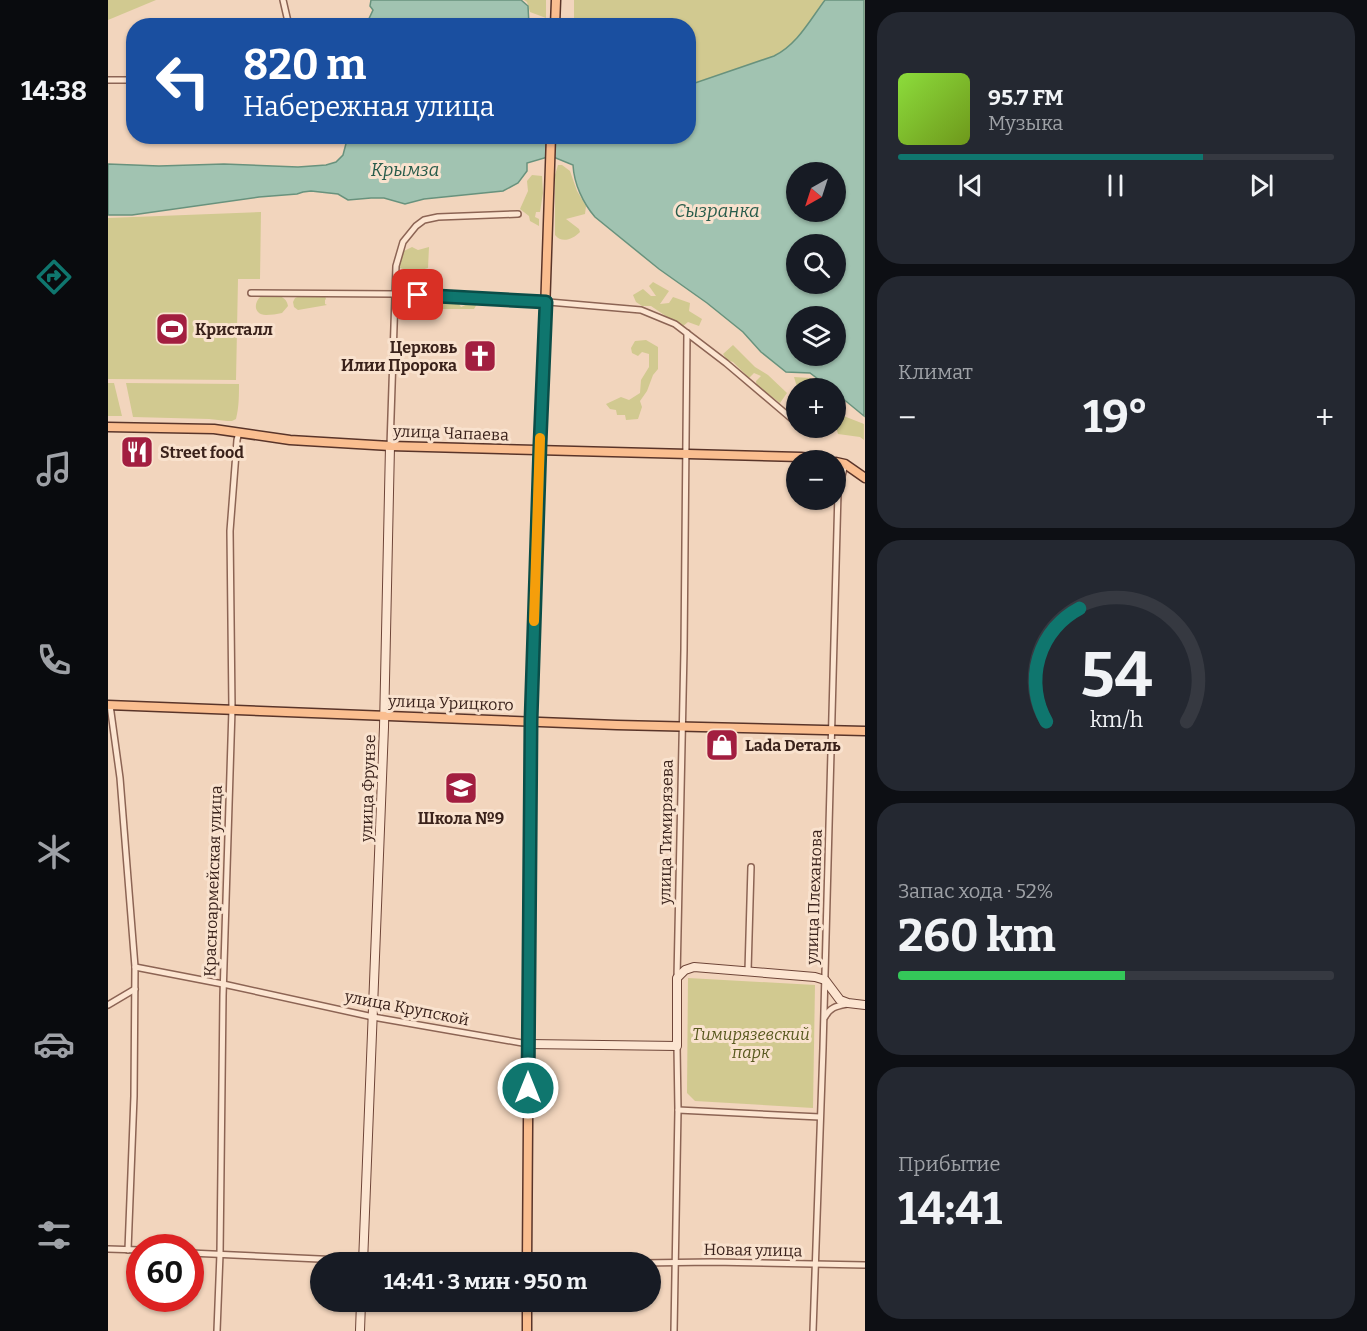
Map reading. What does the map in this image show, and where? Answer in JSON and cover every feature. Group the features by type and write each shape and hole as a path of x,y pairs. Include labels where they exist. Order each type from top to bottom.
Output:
{"main road":[{"path":"555,18 556,0"},
{"path":"527,1252 531,721 551,144"},
{"name":"улица Чапаева","path":"108,427 214,429 290,440 390,446 786,458"},
{"path":"846,467 864,478"},
{"name":"улица Урицкого","path":"109,705 864,731"},
{"path":"527,1312 527,1331"}],"street":[{"path":"283,0 287,18"},
{"path":"108,80 126,80"},
{"name":"улица Фрунзе","path":"363,1252 384,716 396,266 403,242 424,220 438,217 518,214"},
{"path":"251,293 395,294 546,302 641,310 675,324 786,414"},
{"name":"улица Тимирязева","path":"674,1331 687,333"},
{"name":"Красноармейская улица","path":"217,1331 223,984 232,710 230,531 239,432"},
{"name":"улица Плеханова","path":"813,1331 838,510"},
{"path":"109,705 120,778 135,967 134,1096 129,1234"},
{"path":"748,971 751,867"},
{"name":"улица Крупской","path":"135,967 373,1017 528,1044 676,1046"},
{"path":"677,978 685,970 694,967 815,977 825,980 840,1000 848,1004"},
{"path":"108,1005 135,989"},
{"path":"823,1021 833,1007 848,1004 864,1005"},
{"path":"678,1110 820,1117"},
{"path":"108,1249 126,1250"},
{"path":"204,1253 310,1259"},
{"name":"Новая улица","path":"661,1262 864,1265"},
{"path":"360,1331 361,1312"}],"green space":[{"path":"108,0 156,0 108,20"},
{"path":"524,0 546,0 546,18 530,12"},
{"path":"574,0 825,0 802,31 782,51 774,56 696,83 696,18 574,18"},
{"path":"558,165 570,171 577,191 586,206 585,214 566,219 580,232 568,240 555,235 555,175"},
{"path":"532,175 542,176 543,193 540,212 536,212 535,217 539,219 539,226 530,221 529,216 520,209 528,191 527,181"},
{"name":"Кристалл","path":"261,212 260,279 238,279 236,380 108,379 108,218"},
{"path":"412,247 418,250 429,247 428,268 418,271 413,288 398,288 399,278 405,270 398,267 404,251"},
{"path":"653,282 669,291 660,304 669,303 673,297 690,303 689,311 702,319 699,326 688,322 682,327 651,306 642,306 636,302 633,295 643,289 651,296 656,296 649,286"},
{"path":"261,296 281,297 288,306 282,313 270,315 259,313 256,308"},
{"path":"300,296 325,296 327,305 298,310 294,307 293,302"},
{"path":"430,298 456,300 461,307 472,302 477,304 474,309 440,309 438,303 430,302"},
{"path":"646,340 658,347 658,369 640,401 642,407 638,419 626,420 625,415 617,415 616,410 610,409 606,404 621,397 629,400 640,393 641,380 649,367 649,354 642,352 638,356 632,353 631,348 635,341"},
{"path":"733,345 755,367 768,375 786,392 780,403 757,388 756,381 761,376 754,373 749,378 723,354"},
{"path":"108,383 114,383 122,416 108,416"},
{"path":"126,383 239,384 236,419 227,421 133,417"},
{"path":"846,417 864,424 864,440 860,437 846,435"},
{"name":"Тимирязевский парк","path":"688,978 815,985 813,1108 695,1101 687,1093"}],"water":[{"path":"371,0 521,0 528,6 529,18 369,18 373,10 370,6"},
{"name":"Сызранка","path":"825,0 864,0 864,416 846,401 846,378 817,378 810,373 786,372 761,352 743,332 595,217 580,193 573,165 551,156 527,163 527,171 518,183 503,191 424,199 405,204 384,198 348,200 338,194 311,191 132,215 108,215 108,164 159,166 224,164 298,167 326,165 336,162 343,155 346,144 696,144 696,83 774,56 796,39"}],"slow traffic":[{"path":"534,621 540,438"}],"place":[{"name":"Кристалл","path":"172,329"},
{"name":"Церковь Илии Пророка","path":"480,356"},
{"name":"Street food","path":"137,452"},
{"name":"Lada Dеталь","path":"722,745"},
{"name":"Школа №9","path":"461,788"}],"route":[{"path":"418,295 546,302 531,721 528,1088"}],"water label":[{"name":"Крымза","path":"405,170"}]}
